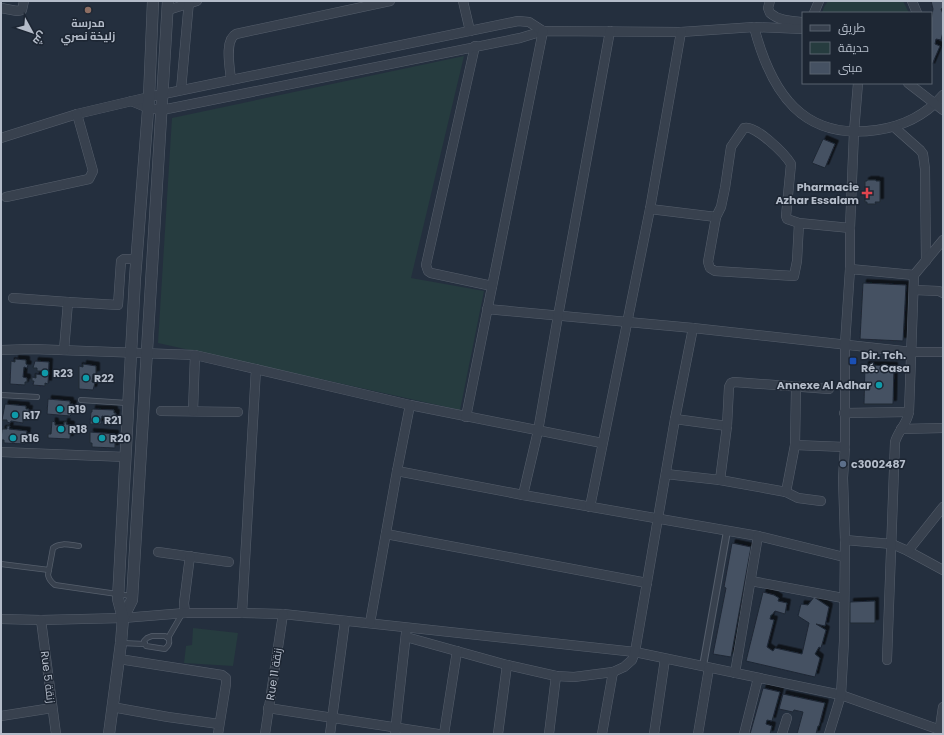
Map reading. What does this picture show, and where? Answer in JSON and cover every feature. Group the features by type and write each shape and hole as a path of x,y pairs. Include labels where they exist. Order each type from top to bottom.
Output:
{"street":[{"path":"1,8 18,11 22,10 24,1"},
{"path":"109,734 123,618 118,594 153,1"},
{"path":"231,80 228,46 232,36 236,34 390,1"},
{"path":"463,1 470,31"},
{"path":"770,1 768,8 770,13 775,18 786,21 802,22"},
{"path":"814,12 819,1"},
{"path":"123,618 132,600 168,5 192,2 181,90"},
{"path":"913,2 917,12"},
{"path":"148,103 163,94 181,90 518,21 529,22 544,31"},
{"path":"754,27 763,58 776,84 787,100 801,114 813,122 828,128 854,132 867,132 894,127 919,116 935,104 943,95"},
{"path":"1,138 77,114 132,101 148,103 162,110 520,38 544,31 680,32 754,27 802,29"},
{"path":"466,416 544,31"},
{"path":"523,495 538,431 610,31"},
{"path":"590,507 650,209 680,32"},
{"path":"476,46 426,265 431,273 492,286"},
{"path":"829,734 841,695 844,642 843,598 845,540 843,478 845,447 845,344 850,269 854,132 858,84"},
{"path":"909,84 943,110"},
{"path":"6,197 89,180 93,172 77,114"},
{"path":"799,223 794,276 715,271 710,268 708,262 716,217 721,207 726,188 731,147 746,127 754,130 773,145 787,157 791,164 786,216 789,220 799,223 850,228"},
{"path":"894,127 923,154 925,169 926,261"},
{"path":"650,209 716,217"},
{"path":"887,660 895,442 907,420 909,412 914,275 943,240"},
{"path":"118,305 121,261 124,259 137,259"},
{"path":"850,269 914,275"},
{"path":"914,290 939,291 943,293"},
{"path":"14,298 134,306"},
{"path":"64,350 68,302"},
{"path":"487,309 693,328 912,352 943,352"},
{"path":"406,638 507,665 556,676 574,677 613,672 624,667 632,660 635,652 657,519 693,328"},
{"path":"1,350 32,349 195,355 410,405 602,443"},
{"path":"194,411 195,355"},
{"path":"242,612 256,368"},
{"path":"720,480 727,426 729,387 731,383 829,389"},
{"path":"786,492 795,445 796,388"},
{"path":"370,623 410,405"},
{"path":"161,411 238,412"},
{"path":"844,413 909,412"},
{"path":"675,419 727,426"},
{"path":"901,429 943,428"},
{"path":"795,445 845,447"},
{"path":"1,452 126,457"},
{"path":"397,472 758,536 844,557"},
{"path":"666,474 720,480 786,492 798,498 821,501"},
{"path":"908,550 943,507"},
{"path":"698,734 706,667 727,531"},
{"path":"386,534 647,583"},
{"path":"735,673 758,536"},
{"path":"845,540 892,544 908,550 943,570"},
{"path":"158,552 229,562"},
{"path":"184,614 190,556"},
{"path":"751,581 843,598"},
{"path":"1,618 41,620 123,618 242,612 283,614 635,652 841,695 940,732 943,706"},
{"name":"Rue 11 زنقة","path":"265,734 283,614"},
{"name":"Rue 5 زنقة","path":"41,620 56,734"},
{"path":"330,734 345,621"},
{"path":"395,731 407,628"},
{"path":"444,734 457,651"},
{"path":"654,734 666,658"},
{"path":"119,659 222,675 226,678 218,734"},
{"path":"498,734 507,665"},
{"path":"602,734 613,672"},
{"path":"549,734 556,676"},
{"path":"744,734 758,678"},
{"path":"112,707 219,724"},
{"path":"1,716 52,708"},
{"path":"268,708 332,718 395,731 438,734"},
{"path":"782,734 787,718"}],"lane":[{"path":"1,395 37,397"},
{"path":"81,400 129,403"},
{"path":"79,546 57,545 52,552 49,570 49,579 51,583 132,596"},
{"path":"1,564 49,570"},
{"path":"168,638 184,614"},
{"path":"145,644 144,641 152,636 165,636 168,638"},
{"path":"121,644 145,644 149,648 165,649 170,643 168,638"}],"green space":[{"path":"828,1 903,1 908,12 822,12"},
{"path":"464,56 411,278 484,291 460,410 158,343 172,118"},
{"path":"193,628 238,633 233,666 184,663 186,646 192,645"}],"building":[{"path":"931,1 943,1 943,8 941,9 943,14 943,32 941,40 936,39 935,44 940,46 932,65 932,15 933,9"},
{"path":"823,139 835,144 825,168 812,163"},
{"path":"865,181 880,181 880,202 875,202 876,204 867,204 867,202 865,202"},
{"path":"863,283 906,285 903,341 860,339"},
{"path":"15,359 26,360 26,364 28,365 27,368 24,367 23,377 27,378 25,385 10,384 11,361 15,362"},
{"name":"R23","path":"35,361 49,362 48,384 45,383 45,386 33,385 34,381 32,381 32,377 36,378 36,374 42,375 42,371 37,371 37,368 33,368"},
{"name":"R22","path":"83,364 96,366 96,374 93,374 92,382 95,383 93,390 79,389 79,366 83,367"},
{"name":"Annexe Al Adhar","path":"865,365 894,366 893,404 864,404"},
{"name":"R19","path":"48,399 70,401 70,404 73,404 71,415 47,414"},
{"name":"R17","path":"5,404 26,406 26,409 29,409 28,420 23,420 23,423 11,421 10,423 7,422 7,420 2,420"},
{"name":"R21","path":"92,409 114,410 114,413 116,413 115,424 108,426 108,423 105,422 106,417 102,416 101,424 90,424"},
{"name":"R18","path":"52,421 55,422 55,425 64,425 64,422 67,422 66,424 71,425 70,439 48,438 48,434 51,434"},
{"name":"R16","path":"7,426 10,426 9,429 27,431 25,444 4,443 4,440 1,440 2,429 7,429"},
{"name":"R20","path":"90,432 115,434 115,448 92,447 92,443 90,443"},
{"path":"732,543 751,547 731,657 713,654 726,588 724,587"},
{"path":"763,592 779,598 778,601 787,603 785,614 775,611 771,615 770,619 774,620 767,647 773,651 775,648 802,654 809,623 798,616 801,604 808,605 814,597 829,607 825,626 816,624 826,630 821,648 819,647 815,654 820,658 815,677 746,661"},
{"path":"875,601 875,623 850,623 850,602"},
{"path":"763,688 780,692 772,721 767,720 766,724 772,726 770,734 750,734"},
{"path":"783,694 825,703 816,734 797,734 803,712 794,710 793,712 779,709"}],"place":[{"name":"مدرسة زليخة نصري","path":"88,10"},
{"name":"Pharmacie Azhar Essalam","path":"867,193"},
{"name":"Dir. Tch. Ré. Casa","path":"853,361"},
{"name":"R23","path":"45,373"},
{"name":"R22","path":"86,378"},
{"name":"Annexe Al Adhar","path":"879,385"},
{"name":"R19","path":"60,409"},
{"name":"R17","path":"15,415"},
{"name":"R21","path":"96,420"},
{"name":"R18","path":"61,429"},
{"name":"R16","path":"13,438"},
{"name":"R20","path":"102,438"},
{"name":"c3002487","path":"843,464"}]}
